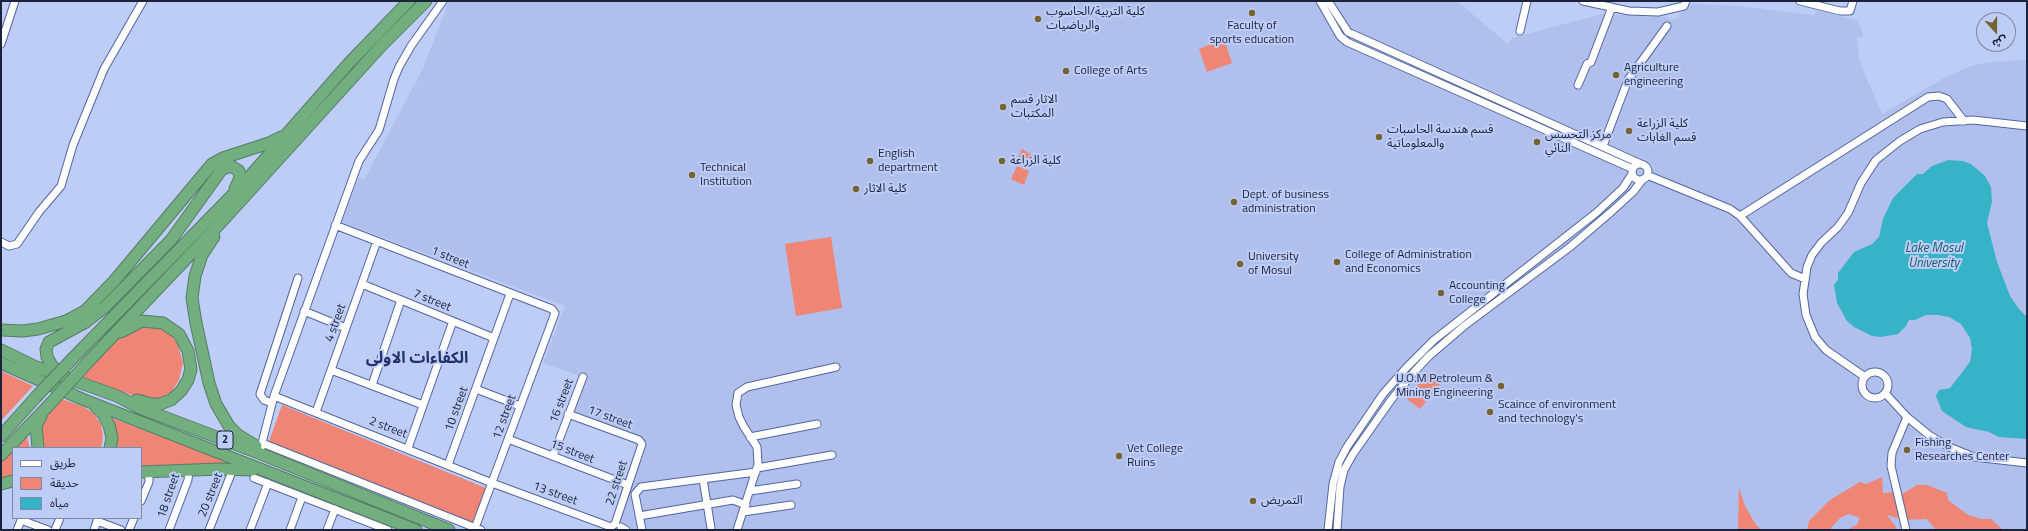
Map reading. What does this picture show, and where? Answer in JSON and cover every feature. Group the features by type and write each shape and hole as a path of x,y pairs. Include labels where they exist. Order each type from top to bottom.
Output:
{"highway":[{"path":"1,436 73,358 243,184 349,63 409,1"},
{"path":"1,455 226,217 382,44 426,1"},
{"path":"1,330 23,331 38,329 66,320 85,311 115,280 212,164 223,158 274,141 295,125"},
{"path":"68,379 49,362 46,353 49,342 86,322 105,307 174,236 219,172 231,166 239,171 240,178 223,205"},
{"path":"226,217 205,249 197,267 192,290 194,314 209,383 216,404 224,419 238,434 261,446 293,467"},
{"path":"113,338 129,327 142,322 149,320 163,323 174,330 183,339 190,363 189,375 185,386 176,396 166,402 151,404 118,396"},
{"name":"2","path":"1,350 68,379 118,396 140,408 293,467 449,530"},
{"name":"2","path":"1,364 269,478 358,513 416,530"},
{"path":"82,399 100,410 107,419 111,432 110,447"},
{"path":"38,447 36,426 48,406"},
{"path":"145,472 189,469 233,469 269,478"},
{"path":"1,484 12,481"},
{"path":"414,516 418,505"}],"street":[{"path":"1,44 15,1"},
{"path":"1,242 9,246 17,244 39,212 61,186 73,145 104,69 143,1"},
{"path":"443,1 411,46 397,73 379,130 359,161 273,399 261,446 478,529"},
{"path":"1320,1 1340,36 1347,42 1633,172 1637,179 1645,177 1730,209 1740,216 1791,273 1805,279"},
{"path":"1328,1 1344,29 1348,32 1603,146 1647,168 1645,177 1629,196 1606,217 1570,247 1464,326 1429,356 1391,400 1353,454 1344,470 1340,487 1337,530"},
{"path":"1520,31 1527,1"},
{"path":"1583,1 1629,11 1658,12 1685,4"},
{"path":"1800,1 1840,11 1850,11 1853,1"},
{"path":"1578,85 1587,64 1591,62 1612,8"},
{"path":"1603,146 1628,80 1667,26"},
{"path":"1740,216 1928,97 1939,96 1947,99 1964,121"},
{"path":"1865,377 1826,350 1815,337 1806,315 1803,294 1805,279 1812,255 1821,243 1838,227 1848,213 1861,183 1876,160 1900,141 1920,129 1943,122 1980,120 2027,126"},
{"path":"1328,530 1333,484 1339,462 1347,446 1383,394 1410,363 1434,340 1596,214 1623,188 1636,166 1641,164"},
{"name":"1 street","path":"335,224 510,294 552,309 555,313"},
{"name":"4 street","path":"316,412 377,241"},
{"path":"273,399 264,400 260,394 298,278"},
{"name":"7 street","path":"362,284 494,338"},
{"name":"10 street","path":"448,465 510,294"},
{"path":"372,385 401,300"},
{"path":"304,311 346,328"},
{"name":"12 street","path":"478,529 492,483 555,313"},
{"path":"408,448 453,321"},
{"path":"736,530 757,470 758,448 739,417 736,405 738,393 747,387 836,367"},
{"path":"331,370 423,405"},
{"path":"1872,372 1884,375 1888,382 1885,393 1877,397 1869,396 1863,389 1865,377 1872,372"},
{"name":"16 street","path":"553,456 583,377"},
{"path":"476,389 520,406"},
{"path":"1885,393 1907,417 1929,435 1949,447 1974,457 2027,463"},
{"path":"1383,394 1391,400"},
{"name":"2 street","path":"273,399 316,412 492,483"},
{"name":"17 street","path":"568,414 640,440 642,444"},
{"path":"1906,530 1892,466 1892,453 1907,417"},
{"path":"750,437 817,424"},
{"name":"15 street","path":"508,439 628,485"},
{"name":"22 street","path":"611,527 615,524 642,444"},
{"path":"642,530 635,494 641,487 757,470 832,455"},
{"name":"18 street","path":"169,530 188,480 189,469"},
{"name":"20 street","path":"209,530 233,469"},
{"path":"142,499 149,482 145,472"},
{"path":"254,478 269,478 302,496 335,509 358,513 367,522 388,530"},
{"path":"250,530 269,478"},
{"path":"703,479 713,529 703,530"},
{"name":"13 street","path":"492,483 611,527"},
{"path":"750,491 797,484"},
{"path":"290,530 302,496"},
{"path":"639,516 707,503 733,500 744,509 791,505"},
{"path":"327,530 335,509"},
{"path":"17,530 21,519 48,530"},
{"path":"55,530 60,519"},
{"path":"129,530 134,519"},
{"path":"94,530 98,520 121,530"},
{"path":"364,530 367,522"}],"shaded area":[{"name":"University of Mosul","path":"449,1 1457,1 1508,44 1512,38 1602,14 1666,17 1671,20 1679,17 1678,15 1693,4 1736,6 1814,15 1817,11 1857,20 1863,32 1863,37 1857,38 1859,60 1882,114 1944,78 1971,66 1990,62 2027,60 2027,530 616,530 648,442 570,412 583,377 543,363 565,306 342,222 359,177 365,179 423,68"}],"green space":[{"path":"1224,39 1232,63 1207,72 1199,49"},
{"path":"1022,149 1035,157 1032,164 1018,158"},
{"path":"1017,166 1029,171 1024,185 1011,179"},
{"path":"831,237 842,308 796,316 785,244"},
{"path":"153,325 169,332 178,345 183,363 179,380 171,392 160,399 148,401 82,377 123,333 133,327"},
{"path":"1,371 33,386 1,421"},
{"path":"1427,373 1440,384 1420,409 1407,399"},
{"path":"62,399 84,407 93,413 101,424 103,437 101,447 39,447 37,431 45,416"},
{"path":"282,405 486,488 474,524 268,444"},
{"path":"106,416 230,462 229,464 142,468 142,447 111,447"},
{"path":"26,433 30,447 13,447"},
{"path":"12,448 12,475 1,478 1,460"},
{"path":"1882,477 1883,493 1898,492 1893,496 1904,512 1905,508 1899,496 1917,485 1927,485 1947,493 1948,500 1968,515 1981,519 1991,519 2003,530 1936,530 1927,519 1904,520 1903,514 1897,518 1887,515 1896,527 1896,530 1850,530 1850,528 1857,525 1860,518 1849,514 1840,518 1830,529 1833,530 1807,530 1809,521 1830,500 1860,482 1866,484"},
{"path":"1739,488 1745,506 1756,525 1762,530 1738,530"}],"water":[{"name":"Lake Mosul University","path":"1948,160 1963,161 1971,164 1985,176 1991,187 1992,202 1987,223 1997,262 2010,296 2027,317 2027,439 1999,437 1989,432 1966,427 1942,411 1936,396 1939,390 1950,388 1970,362 1972,349 1970,338 1961,324 1949,317 1926,315 1915,320 1909,320 1906,326 1898,334 1881,337 1872,336 1854,327 1847,321 1837,303 1834,285 1838,280 1838,273 1854,252 1872,244 1879,237 1883,219 1893,198 1917,174 1923,174 1932,166"}],"place":[{"name":"Faculty of sports education","path":"1252,13"},
{"name":"كلية التربية/الحاسوب والرياضيات","path":"1038,19"},
{"name":"College of Arts","path":"1066,71"},
{"name":"Agriculture engineering","path":"1616,75"},
{"name":"الاثار قسم المكتبات","path":"1003,107"},
{"name":"كلية الزراعة قسم الغابات","path":"1629,131"},
{"name":"قسم هندسة الحاسبات والمعلوماتية","path":"1379,137"},
{"name":"مركز التحسس النائي","path":"1537,142"},
{"name":"English department","path":"870,161"},
{"name":"كلية الزراعة","path":"1002,161"},
{"name":"Technical Institution","path":"692,175"},
{"name":"كلية الاثار","path":"856,189"},
{"name":"Dept. of business administration","path":"1234,202"},
{"name":"College of Administration and Economics","path":"1337,262"},
{"name":"University of Mosul","path":"1240,264"},
{"name":"Accounting College","path":"1441,293"},
{"name":"U.O.M Petroleum & Mining Engineering","path":"1501,386"},
{"name":"Scaince of environment and technology's","path":"1490,412"},
{"name":"Fishing Researches Center","path":"1907,450"},
{"name":"Vet College Ruins","path":"1119,456"},
{"name":"التمريض","path":"1253,501"}],"district":[{"name":"الكفاءات الاولى","path":"417,359"}]}
